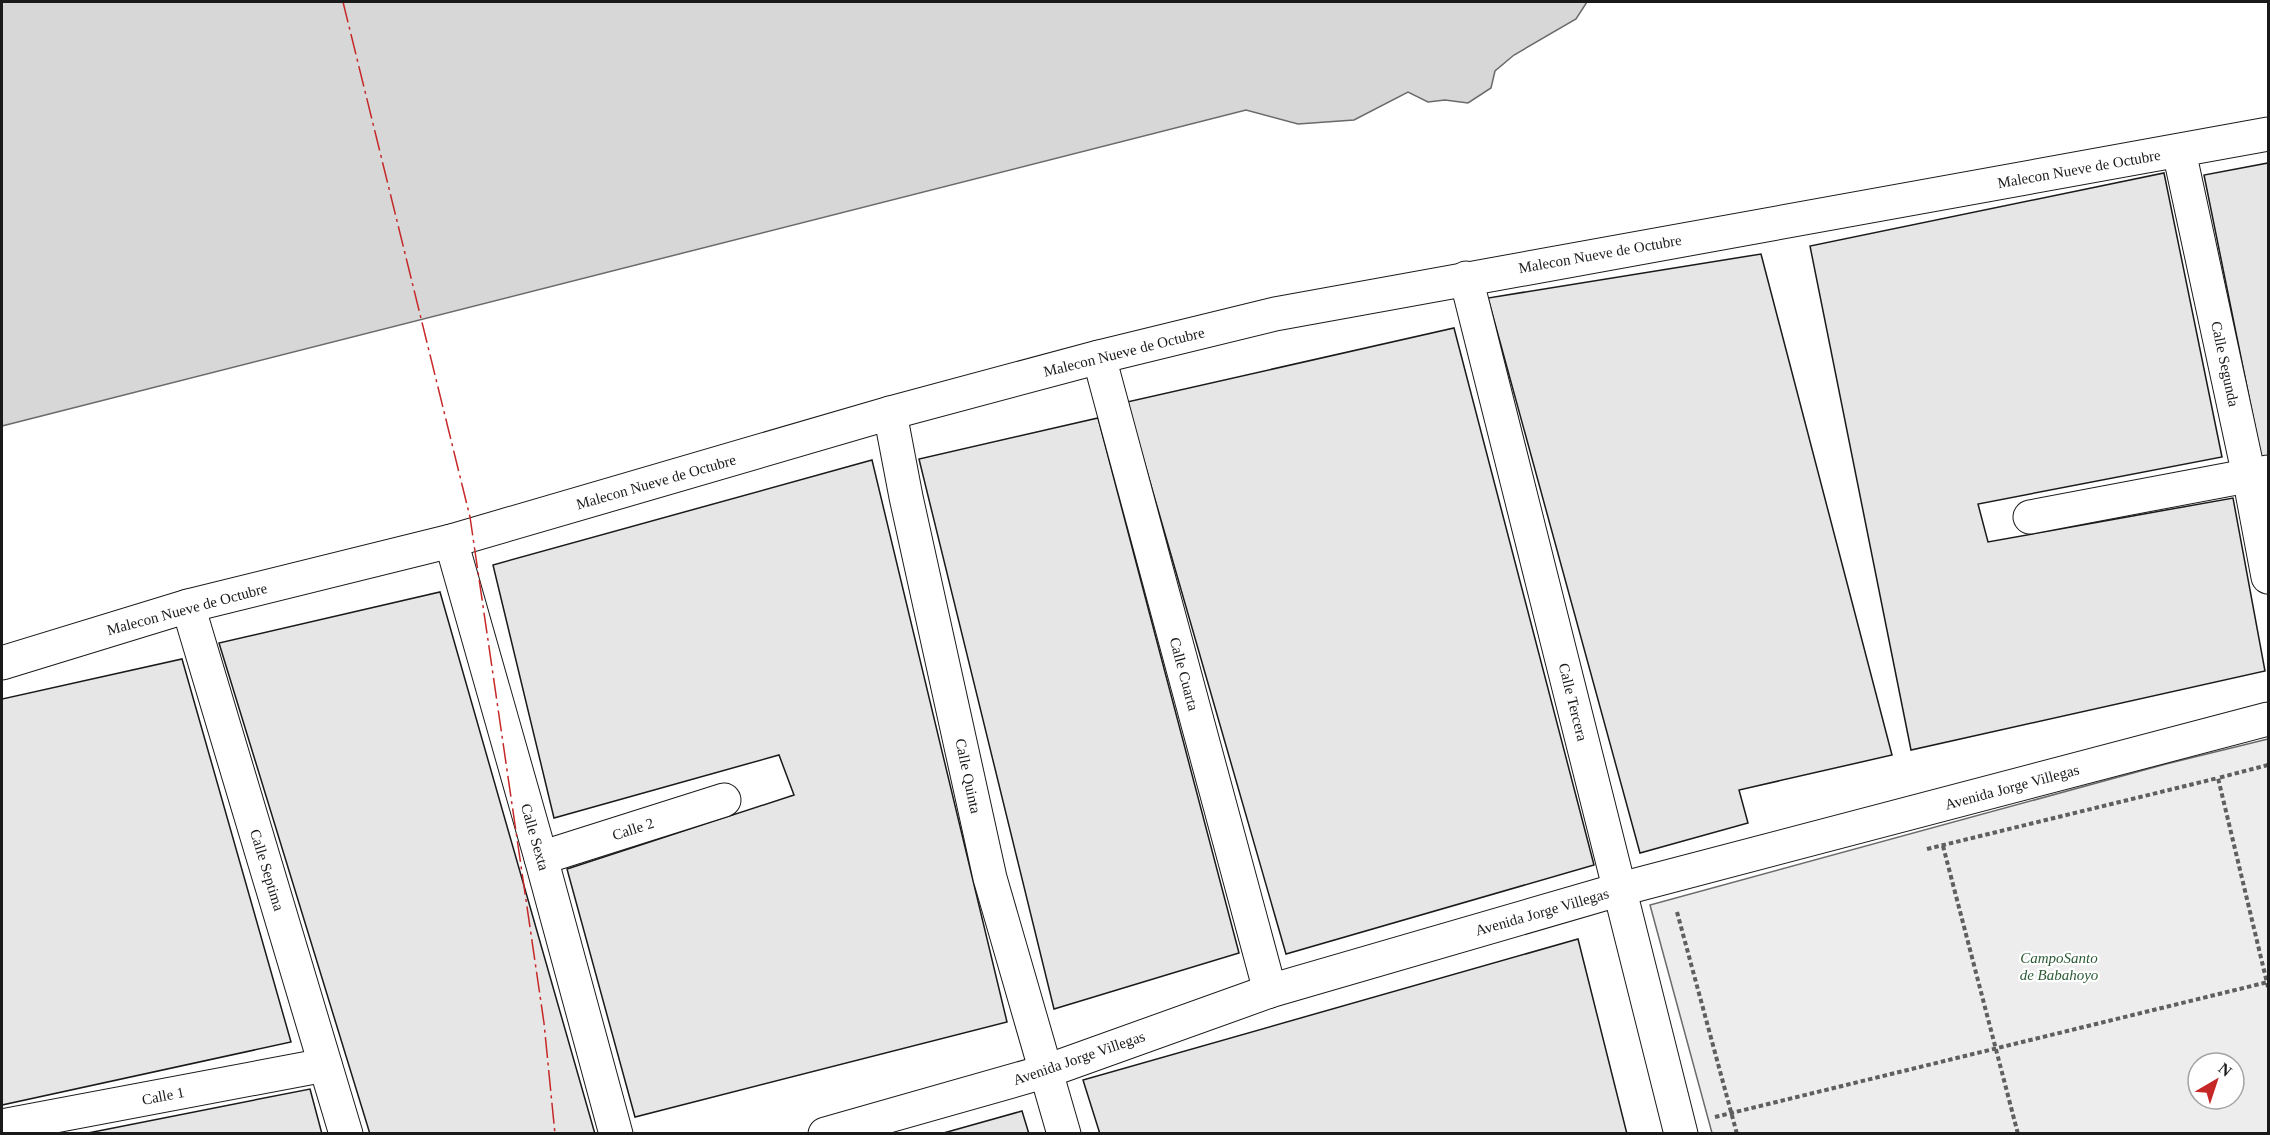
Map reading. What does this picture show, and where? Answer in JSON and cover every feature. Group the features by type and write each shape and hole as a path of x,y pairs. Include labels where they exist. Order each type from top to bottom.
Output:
{"street":[{"name":"Malecon Nueve de Octubre","path":"2,663 188,606 451,541 890,413 1099,357 1275,314 2268,134"},
{"name":"Calle Segunda","path":"2179,151 2259,474 2268,577"},
{"name":"Calle Tercera","path":"1466,278 1680,1129"},
{"name":"Calle Cuarta","path":"1099,357 1270,992"},
{"name":"Calle Quinta","path":"890,413 906,497 990,878 1065,1134"},
{"path":"2030,517 2259,474"},
{"name":"Calle Sexta","path":"451,541 616,1134"},
{"name":"Calle Septima","path":"188,606 346,1134"},
{"name":"Avenida Jorge Villegas","path":"825,1134 1047,1071 1270,992 1621,889 2268,719"},
{"name":"Calle 2","path":"541,858 724,800"},
{"name":"Calle 1","path":"2,1126 325,1065"}],"path":[{"path":"1920,851 2268,765"},
{"path":"1680,1129 1731,1113 2268,983 2218,778"},
{"path":"1943,846 2018,1134"},
{"path":"1688,909 1676,911 1737,1134"}],"shaded area":[{"path":"2,2 1587,2 1576,19 1514,55 1495,71 1491,88 1468,103 1445,100 1428,102 1408,92 1354,120 1298,124 1246,110 2,426"},
{"name":"CampoSanto de Babahoyo","path":"2268,739 2268,1133 1712,1133 1650,905 2166,764"}],"building":[{"path":"2268,163 2268,460 2262,461 2204,175"},
{"path":"2164,173 2222,457 1978,504 1988,542 2233,498 2265,671 1911,750 1810,246"},
{"path":"1761,254 1892,755 1739,790 1748,823 1640,853 1488,298"},
{"path":"1454,328 1594,865 1286,954 1127,402"},
{"path":"1098,418 1239,953 1054,1009 919,459"},
{"path":"872,460 1007,1022 635,1117 567,869 794,795 779,755 554,818 493,565"},
{"path":"440,592 595,1134 370,1134 219,643"},
{"path":"182,659 291,1042 2,1105 2,699"},
{"path":"1578,939 1627,1134 1100,1134 1083,1080"},
{"path":"310,1089 322,1134 83,1134"},
{"path":"1022,1111 1029,1134 940,1134"}],"power":[{"path":"343,2 470,517 544,1023 555,1134"}]}
